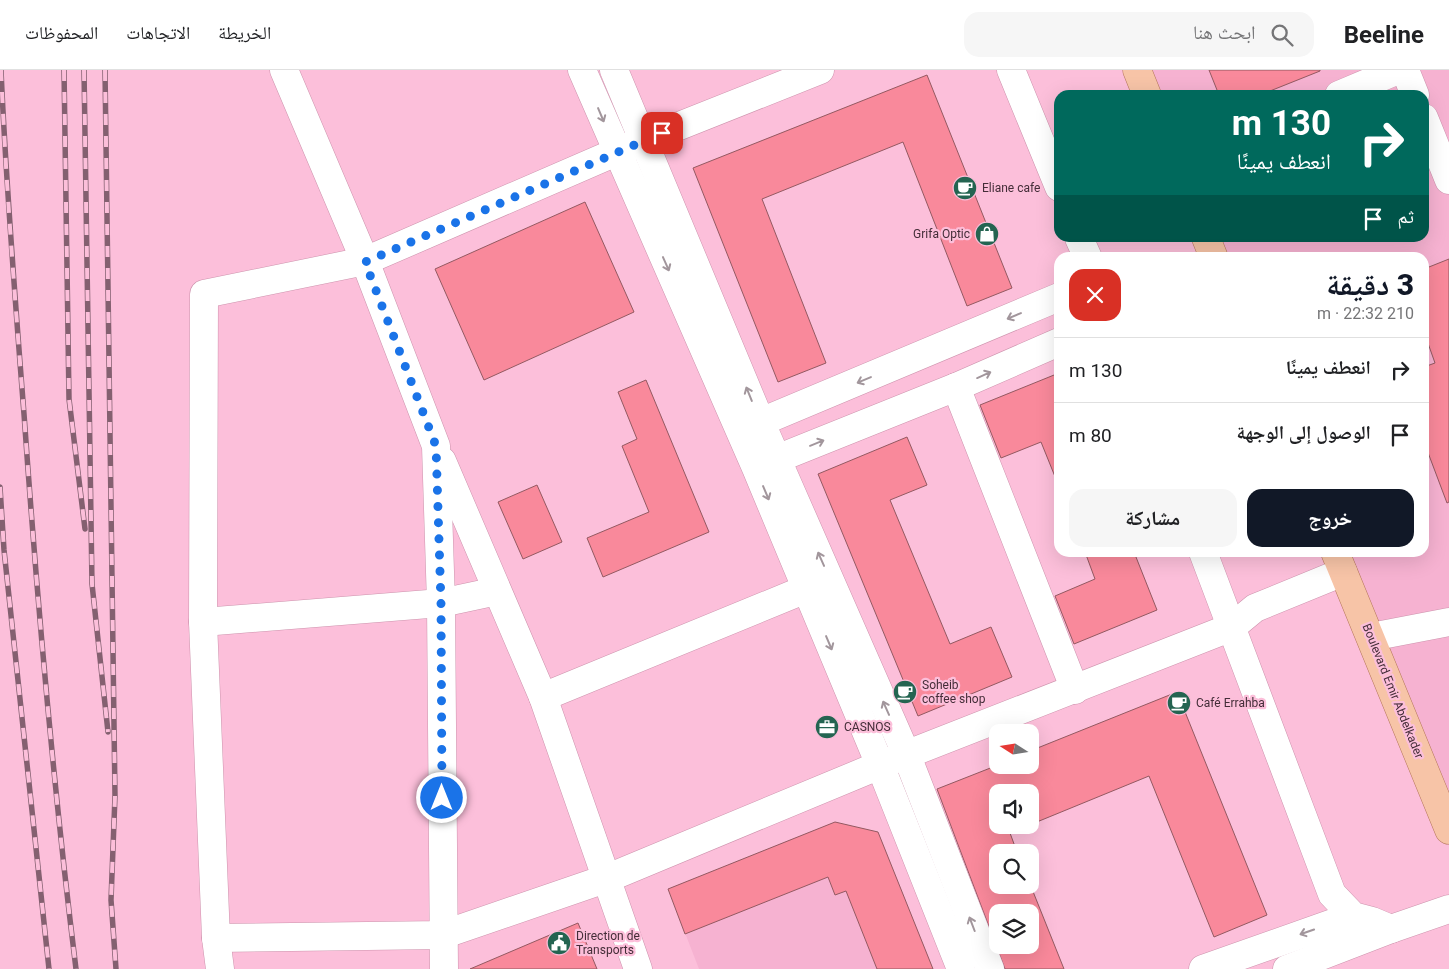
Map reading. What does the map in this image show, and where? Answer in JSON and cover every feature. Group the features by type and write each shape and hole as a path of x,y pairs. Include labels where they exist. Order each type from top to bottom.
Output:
{"main road":[{"path":"1137,70 1145,90"},
{"name":"Boulevard Emir Abdelkader","path":"1339,562 1449,830"}],"street":[{"path":"284,70 365,262 436,446 543,697 608,878 638,969"},
{"path":"582,70 617,152 907,756 990,969"},
{"path":"614,70 644,140 750,427"},
{"path":"220,969 216,938 203,622 204,294 365,262 644,140 820,70"},
{"path":"1011,70 1054,174"},
{"path":"1351,90 1398,70"},
{"path":"1404,70 1413,90"},
{"path":"1429,130 1449,180"},
{"path":"750,427 1054,299"},
{"path":"766,463 956,387 1054,344"},
{"path":"956,387 1075,690"},
{"path":"436,446 441,603 442,935 444,969"},
{"path":"766,463 806,589 880,765 961,969"},
{"path":"1205,557 1332,894 1353,916 1391,929"},
{"path":"216,938 442,935 608,878 880,765 1232,627 1255,608 1339,562"},
{"path":"543,697 806,589"},
{"path":"203,622 441,603 497,591"},
{"path":"1371,637 1449,622"},
{"path":"1287,969 1449,909"},
{"path":"1203,969 1353,916"}],"shaded area":[{"path":"1137,70 1449,70 1449,830 1337,557 1429,557 1429,252 1212,252 1208,242 1429,242 1429,90 1145,90"},
{"path":"835,822 878,832 933,969 699,969 668,889"}],"building":[{"path":"1209,70 1320,70 1272,90 1217,90"},
{"path":"927,75 1012,288 967,306 903,142 762,199 826,363 778,382 693,168"},
{"path":"585,202 634,312 484,380 435,269"},
{"path":"1449,259 1449,502 1447,503 1429,455 1429,365 1435,363 1429,346 1429,267"},
{"path":"1054,375 1054,474 1041,442 1001,458 980,405"},
{"path":"646,380 709,532 603,577 587,538 649,512 622,446 637,439 618,392"},
{"path":"907,437 927,485 890,500 950,644 991,627 1012,677 918,716 818,474"},
{"path":"537,485 562,542 523,559 498,502"},
{"path":"1087,557 1136,557 1157,610 1074,644 1055,596 1095,579"},
{"path":"1177,692 1267,915 1214,937 1149,776 1039,821 1039,784 989,784 989,834 1010,834 1014,844 989,844 989,894 1034,894 1038,904 989,904 989,927 937,789 989,769 989,774 1039,774 1039,747"},
{"path":"835,822 878,832 933,969 877,969 846,891 835,895 828,877 685,934 668,889"},
{"path":"1039,906 1064,969 1005,969 999,954 1039,954"},
{"name":"Direction de Transports","path":"578,923 597,969 470,969"}],"railway":[{"path":"1,70 11,242 40,622 60,830 76,969"},
{"path":"64,70 69,399 85,529"},
{"path":"84,70 92,584 108,732"},
{"path":"105,70 115,796 111,900 116,969"},
{"path":"0,487 4,550 49,969"}],"place":[{"name":"Eliane cafe","path":"965,188"},
{"name":"Grifa Optic","path":"987,234"},
{"name":"Soheib coffee shop","path":"905,692"},
{"name":"Café Errahba","path":"1179,703"},
{"name":"CASNOS","path":"827,727"},
{"name":"Direction de Transports","path":"559,943"}],"route":[{"path":"442,798 441,603 436,446 365,262 662,133"}]}
